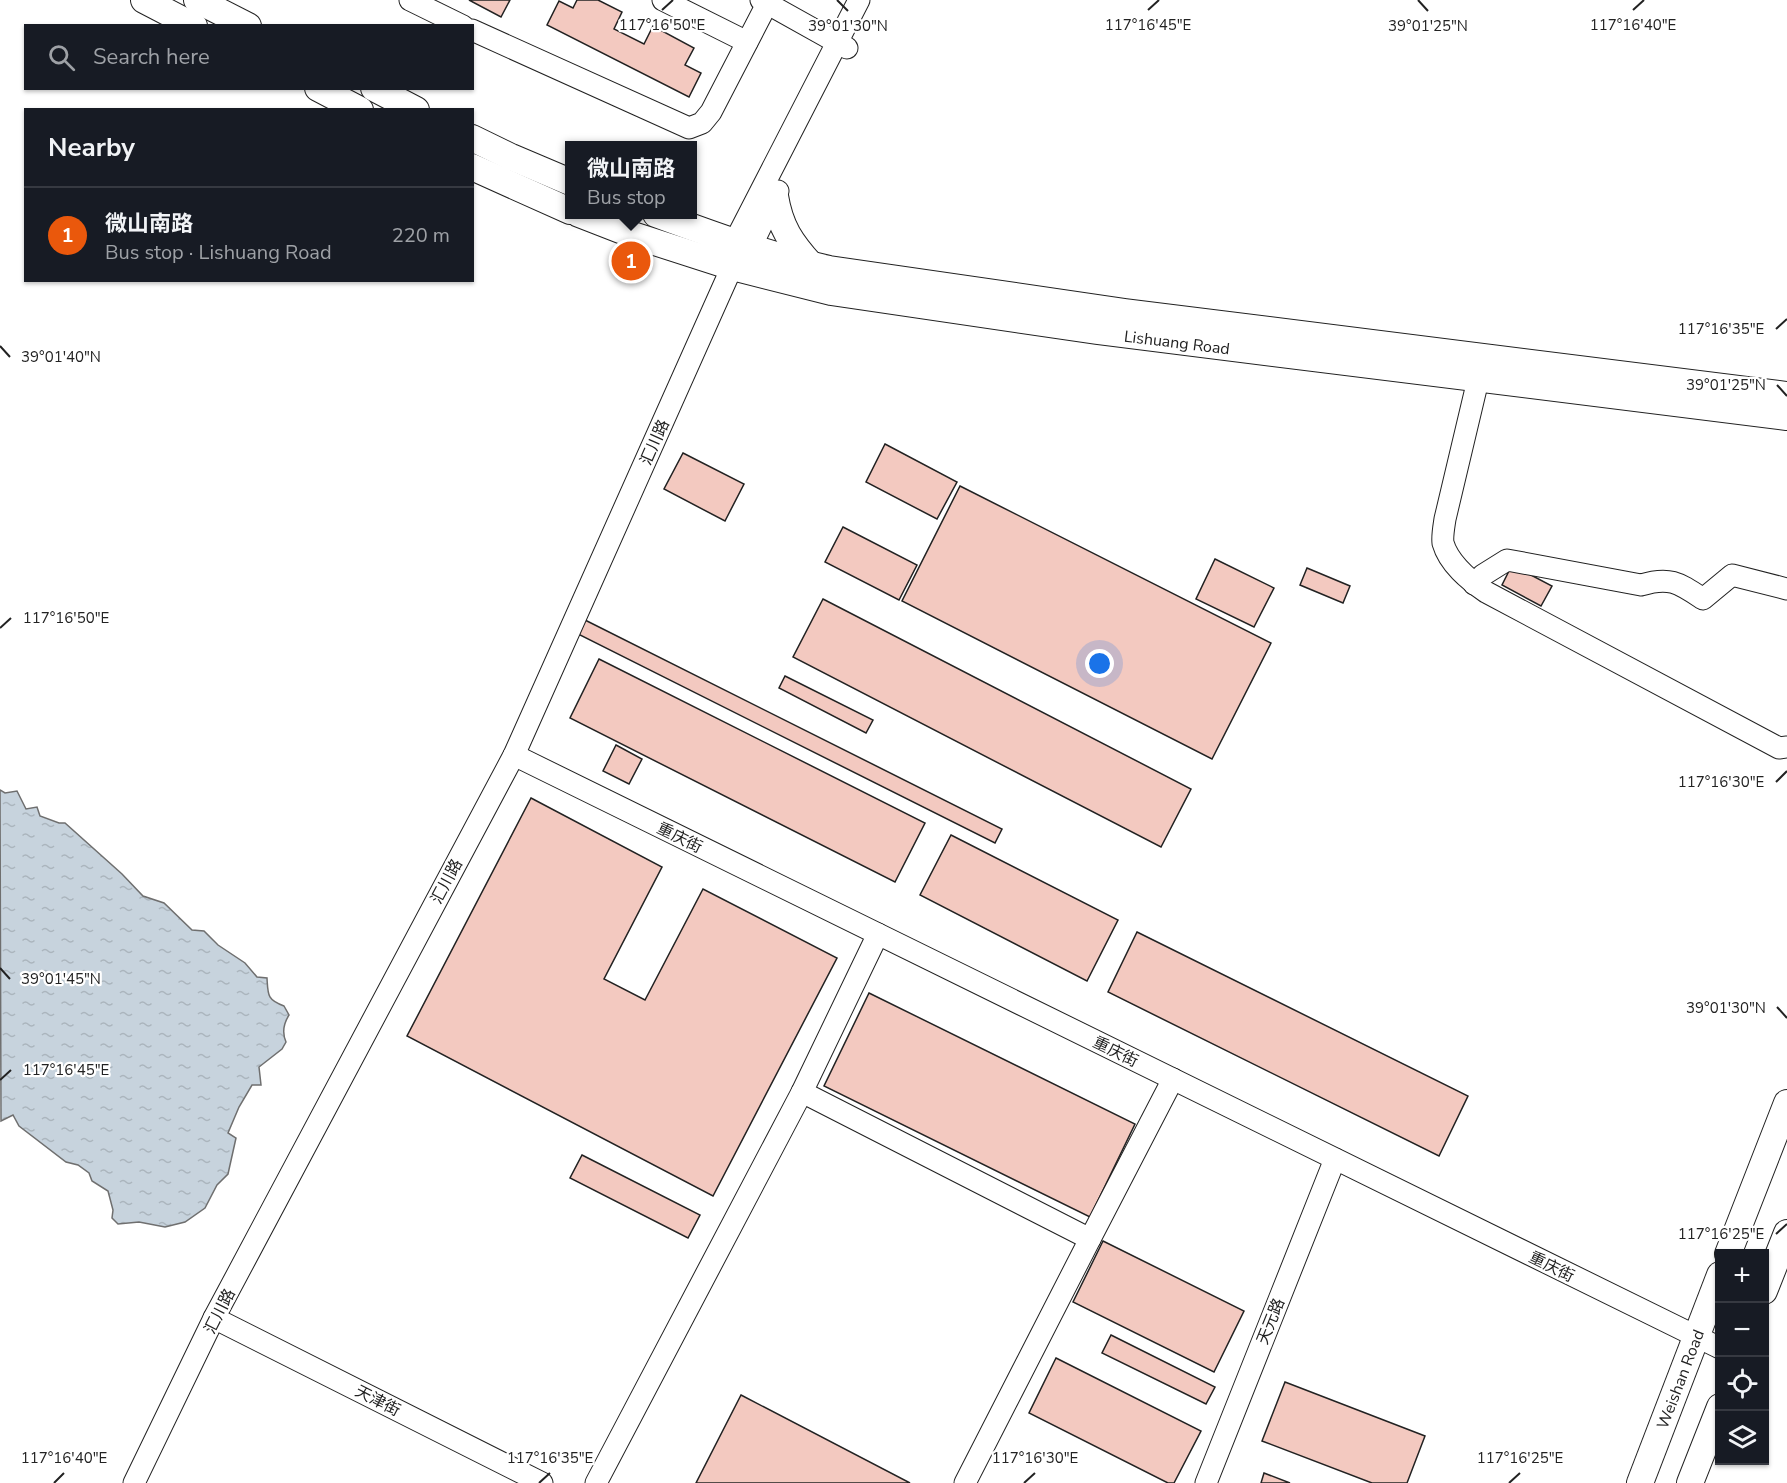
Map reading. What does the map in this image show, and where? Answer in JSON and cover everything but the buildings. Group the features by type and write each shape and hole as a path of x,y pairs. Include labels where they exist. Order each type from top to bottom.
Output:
{"main road":[{"path":"144,0 190,24"},
{"path":"197,0 244,24"},
{"path":"322,90 356,108"},
{"path":"378,90 412,108"},
{"path":"474,139 565,180"},
{"path":"474,168 565,209"},
{"path":"768,194 782,227 813,277"},
{"name":"Lishuang Road","path":"592,219 633,235 782,258 813,277 998,295 1787,394"},
{"name":"Lishuang Road","path":"667,219 739,253 896,303 1478,380 1787,417"},
{"path":"1730,1249 1787,1103"},
{"path":"1769,1279 1787,1233"},
{"name":"Weishan Road","path":"1640,1483 1715,1285"},
{"path":"1690,1483 1717,1411"}],"street":[{"path":"410,0 459,24"},
{"path":"663,0 747,42"},
{"name":"汇川路","path":"134,1483 214,1318 514,755 739,253 842,45 859,0"},
{"name":"汇川路","path":"842,45 872,0"},
{"path":"474,31 689,128 702,123 711,112 766,1 842,45"},
{"name":"汇川路","path":"739,253 762,223 768,194"},
{"path":"762,223 782,258"},
{"path":"1478,380 1445,519 1443,542 1453,561 1467,579 1486,592 1779,748 1787,747"},
{"path":"1474,584 1483,575 1507,560 1641,585 1660,579 1682,585 1702,599 1732,575 1787,588"},
{"name":"重庆街","path":"514,755 1715,1346"},
{"path":"596,1483 802,1092 878,934"},
{"path":"965,1483 1173,1079"},
{"path":"802,1092 1090,1239"},
{"name":"天元路","path":"1206,1483 1335,1159"},
{"name":"天津街","path":"214,1318 542,1483"}],"water":[{"path":"0,790 5,793 17,791 26,809 37,807 40,816 65,823 143,896 164,903 192,930 204,931 218,945 245,963 257,977 267,978 271,999 284,1006 289,1015 284,1028 286,1042 282,1049 259,1067 261,1085 252,1085 228,1133 236,1138 228,1174 217,1185 205,1208 185,1222 165,1227 139,1222 118,1224 112,1218 113,1210 108,1191 92,1181 89,1173 78,1165 66,1162 19,1126 13,1115 1,1121"}],"place":[{"name":"微山南路","path":"631,261"}]}
